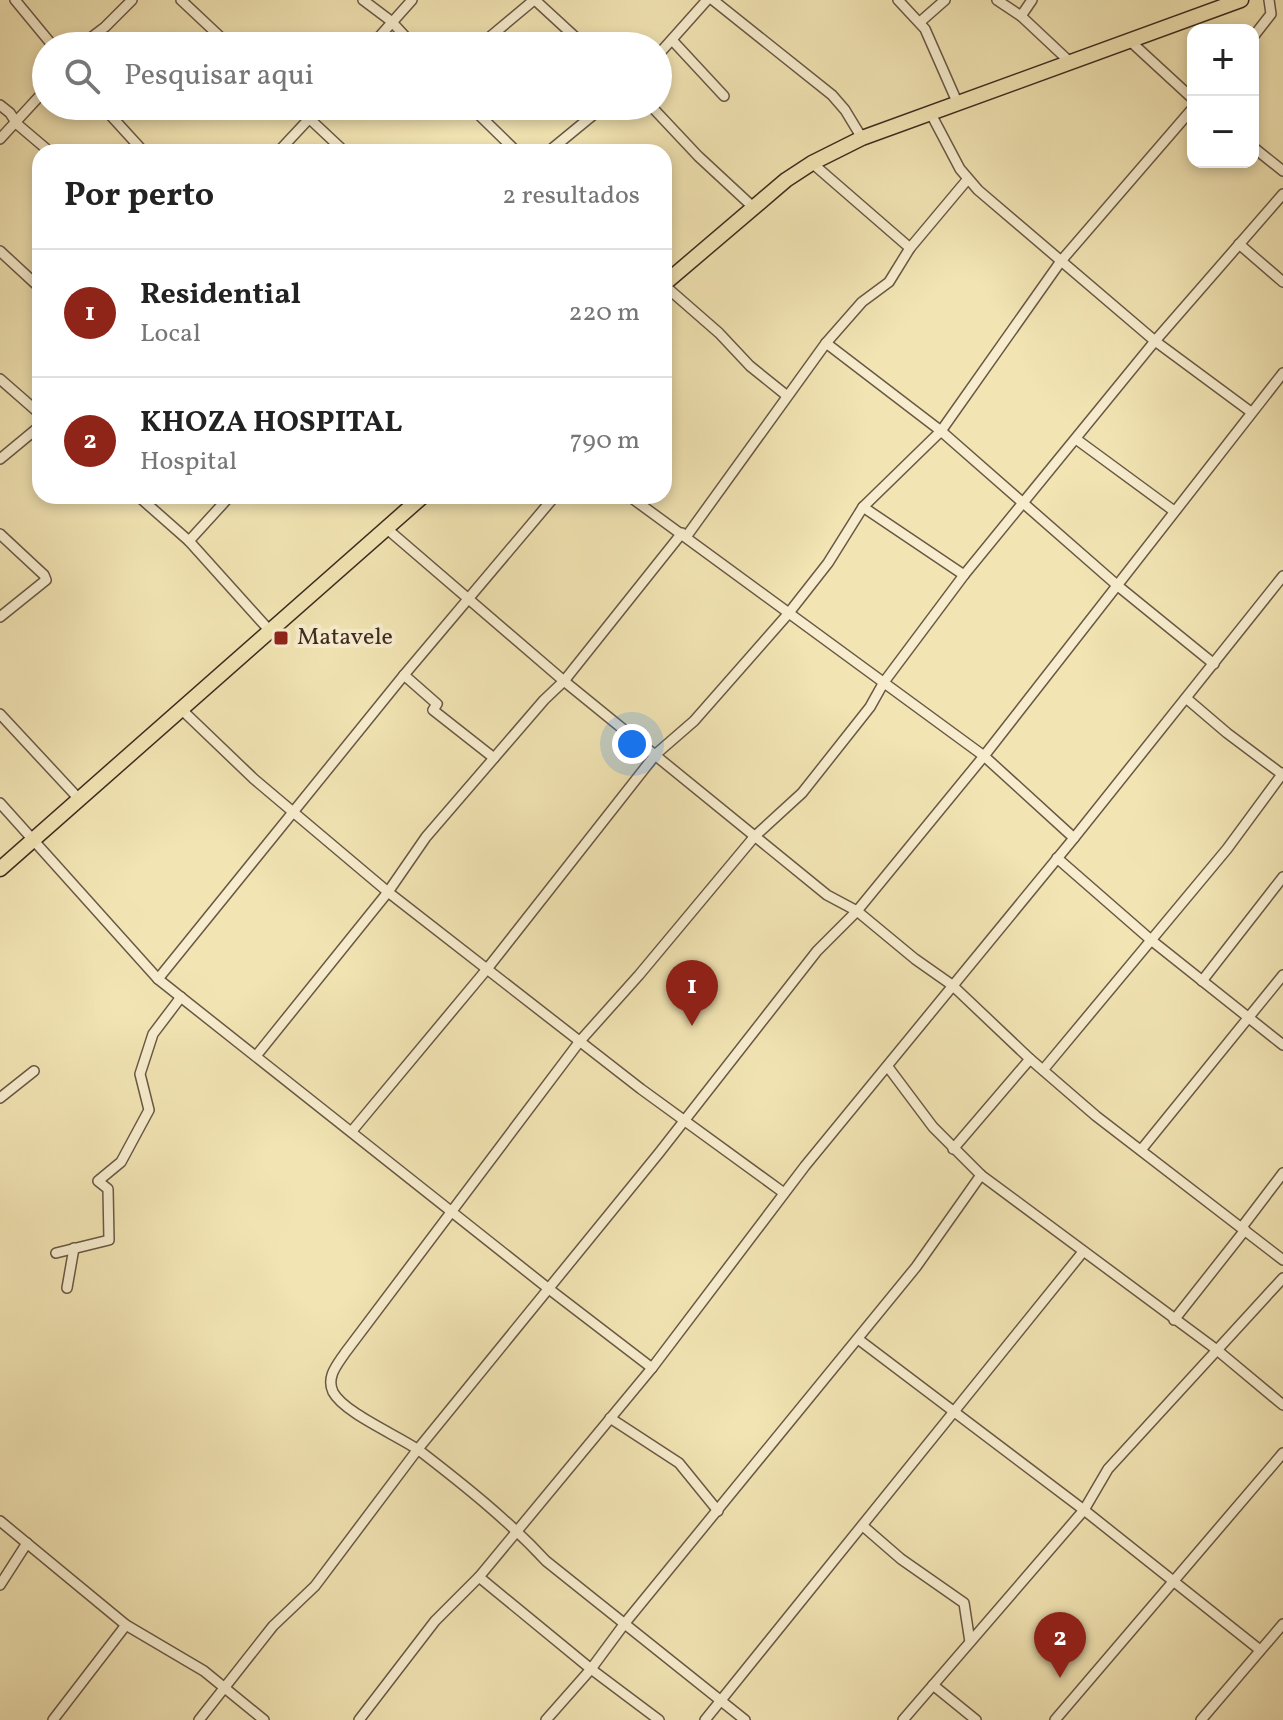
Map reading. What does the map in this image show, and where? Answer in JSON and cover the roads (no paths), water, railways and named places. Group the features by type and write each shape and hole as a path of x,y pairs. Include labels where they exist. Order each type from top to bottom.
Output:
{"highway":[{"path":"672,278 753,207 812,163 862,138 1241,0"},
{"path":"0,869 414,504"}],"street":[{"path":"15,0 41,32"},
{"path":"98,32 132,0"},
{"path":"181,0 215,32"},
{"path":"363,0 401,32"},
{"path":"382,32 412,0"},
{"path":"496,32 534,0 569,32"},
{"path":"707,0 672,40 724,96"},
{"path":"713,0 832,95 862,138"},
{"path":"898,0 920,22 958,104"},
{"path":"920,22 945,0"},
{"path":"997,0 1021,16 1070,62"},
{"path":"1021,16 1032,0"},
{"path":"1259,29 1271,14 1269,0"},
{"path":"1130,41 1190,96"},
{"path":"0,105 41,144"},
{"path":"0,139 32,106"},
{"path":"931,114 967,180 1155,341 1251,412"},
{"path":"352,1131 487,969 656,754 694,721 788,614 828,563 863,507 941,431 1061,261 1187,115"},
{"path":"115,120 137,144"},
{"path":"286,144 310,120"},
{"path":"312,120 337,144"},
{"path":"484,120 509,144"},
{"path":"558,144 587,120"},
{"path":"664,120 753,207"},
{"path":"1259,152 1283,171"},
{"path":"812,163 910,248"},
{"path":"256,1056 388,892 426,837 564,681 684,535 826,343 862,302 889,282 910,248 967,180"},
{"path":"745,1720 546,1561 517,1530 418,1449 339,1400 331,1386 331,1377 345,1353 449,1211 580,1041 755,836 802,793 870,707 884,682 964,575 1155,341 1283,194"},
{"path":"1239,244 1283,282"},
{"path":"0,251 32,281"},
{"path":"672,292 719,333 750,366 786,395"},
{"path":"826,343 941,431 1118,586 1214,664"},
{"path":"199,1720 273,1626 315,1586 418,1449 685,1121 817,951 857,911 984,756 1283,373"},
{"path":"0,379 32,407"},
{"path":"0,459 32,433"},
{"path":"1076,439 1174,511"},
{"path":"147,504 189,541 270,631"},
{"path":"189,541 223,504"},
{"path":"158,979 404,675 548,504"},
{"path":"640,504 984,756 1074,838"},
{"path":"863,507 964,575"},
{"path":"386,528 564,681 827,895 857,911 952,985 1043,1070 1283,1260"},
{"path":"0,534 46,580 0,617"},
{"path":"359,1720 435,1621 479,1577 652,1368 784,1193 1283,576"},
{"path":"404,675 437,704 433,710 494,758"},
{"path":"1043,1070 1227,849 1283,774 1186,698"},
{"path":"181,709 293,814 388,892 685,1121 784,1193"},
{"path":"0,714 80,800"},
{"path":"0,803 158,979 652,1368"},
{"path":"1057,858 1151,940 1283,1045"},
{"path":"1202,981 1283,877"},
{"path":"1141,1150 1283,975"},
{"path":"56,1253 109,1240 108,1189 98,1181 121,1162 149,1110 140,1074 153,1034 181,997"},
{"path":"953,1149 1030,1059"},
{"path":"888,1067 933,1127 981,1175 1082,1253 1217,1350 1283,1405"},
{"path":"0,1098 34,1071"},
{"path":"1174,1320 1283,1173"},
{"path":"546,1720 591,1669 625,1623 916,1267 981,1175"},
{"path":"67,1288 74,1248"},
{"path":"705,1720 1082,1253"},
{"path":"903,1720 1084,1510 1108,1469 1283,1278"},
{"path":"858,1339 1084,1510 1260,1650"},
{"path":"613,1414 621,1426 679,1463 718,1511"},
{"path":"1055,1720 1283,1453"},
{"path":"0,1521 126,1625 204,1671 264,1720"},
{"path":"863,1526 901,1559 964,1603 970,1642"},
{"path":"0,1585 27,1543"},
{"path":"479,1577 659,1720"},
{"path":"1201,1720 1283,1624"},
{"path":"53,1720 126,1625"},
{"path":"933,1685 976,1720"}],"place":[{"name":"Matavele","path":"281,638"},
{"name":"Residential","path":"692,1026"},
{"name":"KHOZA HOSPITAL","path":"1060,1678"}]}
